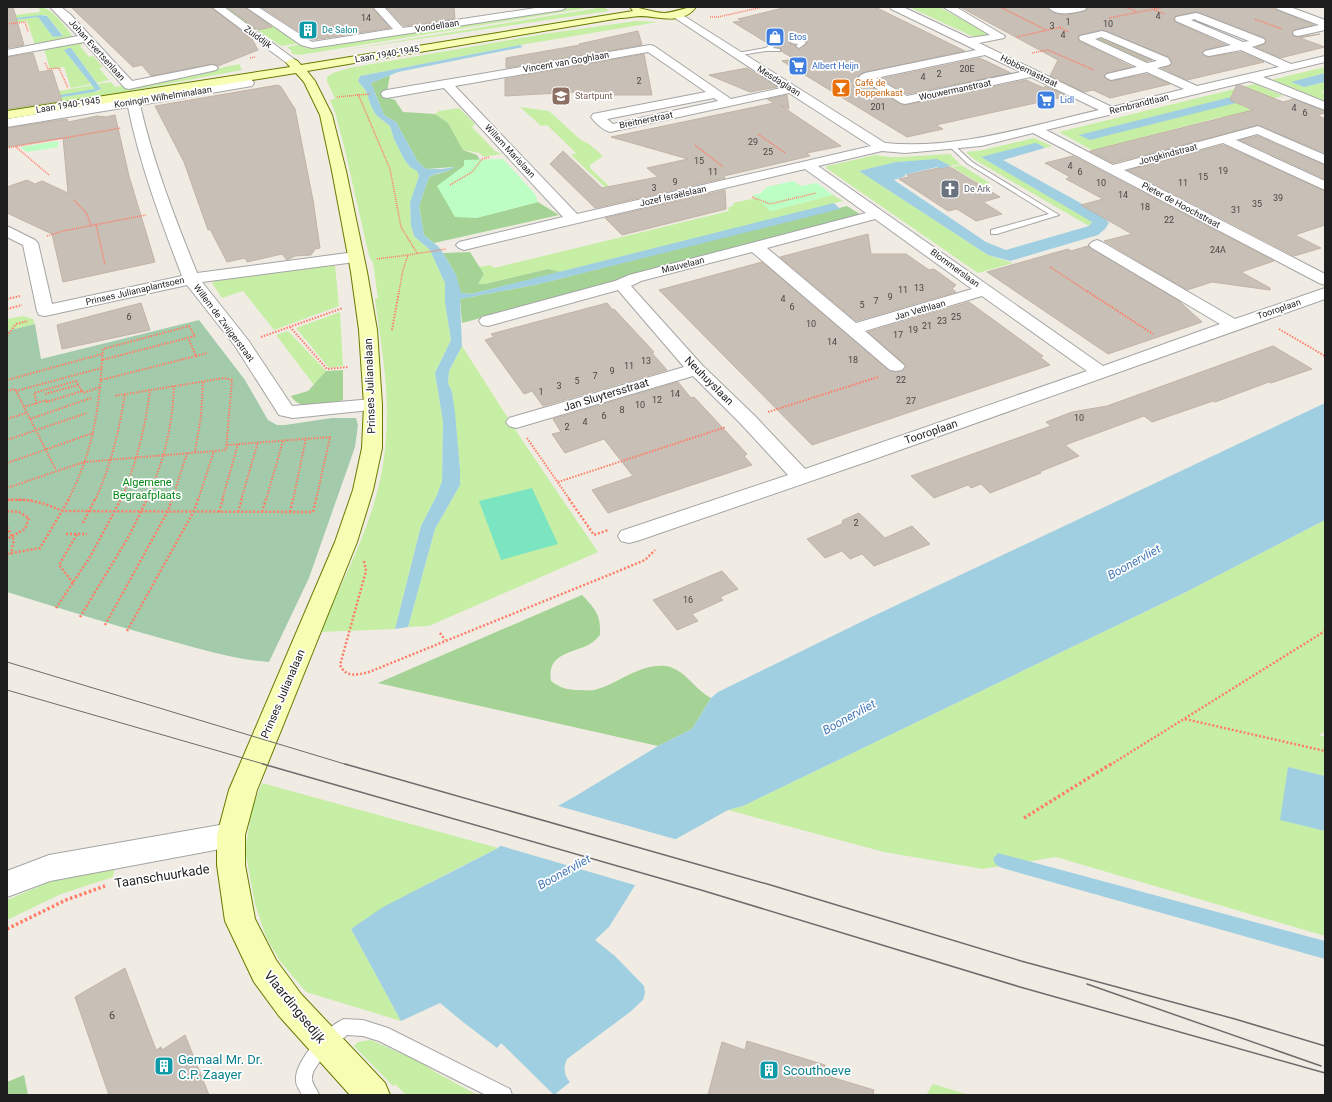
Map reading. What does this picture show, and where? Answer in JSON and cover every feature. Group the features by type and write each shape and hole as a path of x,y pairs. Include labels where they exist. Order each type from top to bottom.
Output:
{"street":[{"name":"Johan Evertsenlaan","path":"55,7 66,16 129,85 212,68"},
{"name":"Zuiddijk","path":"217,7 295,65"},
{"name":"Vondellaan","path":"251,7 305,42 312,44 562,7"},
{"path":"378,7 400,32"},
{"path":"676,14 687,11 691,7"},
{"name":"Hobbemastraat","path":"895,7 1111,111"},
{"path":"948,7 1000,36 968,42"},
{"path":"1054,7 1063,11 1081,8 1079,7"},
{"path":"1281,7 1325,24"},
{"path":"1307,7 1325,13"},
{"name":"Laan 1940-1945","path":"7,115 131,98 182,82 638,9 658,15 676,14"},
{"name":"Mesdaglaan","path":"676,14 735,54 882,147"},
{"path":"1209,53 1242,46 1260,41 1196,16 1180,19 1242,46 1291,68"},
{"path":"1298,33 1325,27"},
{"path":"1111,76 1146,68 1165,63 1164,60 1102,34 1084,38 1146,68 1195,90"},
{"path":"7,53 86,38"},
{"name":"Vincent van Goghlaan","path":"387,94 650,48 729,103"},
{"name":"Wouwermanstraat","path":"988,51 865,77 905,100 1032,73"},
{"name":"Rembrandtlaan","path":"882,147 905,149 952,146 981,142 1325,60"},
{"name":"Prinses Julianalaan","path":"231,835 248,778 346,542 363,490 372,448 373,405 369,344 363,302 339,171 326,115 309,82 295,65"},
{"path":"1252,77 1325,106"},
{"name":"Koningin Wilhelminalaan","path":"7,123 131,98 248,83"},
{"name":"Willem Marislaan","path":"446,83 574,219"},
{"name":"Breitnerstraat","path":"716,94 597,117 610,128 792,89"},
{"name":"Willem de Zwijgerstraat","path":"131,98 165,211 191,279 242,344 286,411 293,412 373,405"},
{"name":"Pieter de Hoochstraat","path":"1036,130 1325,280"},
{"name":"Jongkindstraat","path":"1112,169 1258,130 1325,160"},
{"path":"1224,139 1325,186"},
{"name":"Jozef Israëlslaan","path":"464,245 882,147"},
{"name":"Blommerslaan","path":"806,165 879,214 1100,372"},
{"name":"Mauvelaan","path":"488,321 620,284 635,278 879,214"},
{"path":"7,232 30,243 45,306"},
{"path":"1097,245 1233,325"},
{"path":"756,247 896,366"},
{"name":"Prinses Julianaplantsoen","path":"45,306 191,279 355,257"},
{"name":"Neuhuyslaan","path":"620,284 696,368 748,420 800,477"},
{"name":"Jan Vethlaan","path":"854,329 986,290"},
{"name":"Tooroplaan","path":"629,536 1325,293"},
{"name":"Jan Sluytersstraat","path":"516,422 696,368"},
{"path":"7,884 49,868 231,835"},
{"name":"Vlaardingsedijk","path":"231,835 231,865 240,921 265,971 290,1005 373,1095"}],"lane":[{"path":"792,42 804,43 799,46"},
{"path":"766,49 772,46"},
{"path":"735,54 766,49 778,50"},
{"path":"952,146 970,163 1055,215 994,232"},
{"path":"311,1095 304,1081 308,1064 325,1044 344,1027 363,1028 382,1034 504,1095"}],"path":[{"path":"707,17 763,7"},
{"path":"1000,7 1047,30"},
{"path":"1126,7 1138,12"},
{"path":"1012,63 1019,61 1012,57 1048,50 1093,70 1111,76"},
{"path":"358,94 390,169 402,227 417,253"},
{"path":"336,97 365,94"},
{"path":"7,148 138,125"},
{"path":"758,134 806,165"},
{"path":"695,145 741,180"},
{"path":"16,147 49,175"},
{"path":"450,185 472,172 482,159 512,154"},
{"path":"748,198 754,197 770,204 840,187"},
{"path":"74,200 87,214 91,226"},
{"path":"30,243 63,231 165,211"},
{"path":"96,224 106,265"},
{"path":"377,258 445,250"},
{"path":"369,344 387,342 391,330 402,270 408,255"},
{"path":"1050,267 1155,335"},
{"path":"242,344 363,302"},
{"path":"7,336 16,324 37,319 45,306"},
{"path":"1258,316 1325,356"},
{"path":"7,554 40,548 71,496 93,433 101,380 102,349 188,326 195,336 102,360"},
{"path":"290,327 327,369 330,370 370,364"},
{"path":"188,338 196,356"},
{"path":"101,380 208,353"},
{"path":"7,380 102,354"},
{"path":"768,412 897,371 896,366"},
{"path":"7,391 101,368"},
{"path":"7,488 84,462 226,450 232,380 224,378 114,396"},
{"path":"37,403 34,393 76,381 82,391"},
{"path":"195,452 201,416 203,382"},
{"path":"45,394 78,384"},
{"path":"80,618 143,511 164,455 175,402 174,386"},
{"path":"23,407 47,400 48,402 82,391 83,393 100,387"},
{"path":"16,390 23,407 37,430 56,471"},
{"path":"43,390 47,400"},
{"path":"56,608 73,584 117,511 137,457 147,416 150,390"},
{"path":"83,523 90,511 112,460 126,394"},
{"path":"30,419 91,398"},
{"path":"7,419 26,413"},
{"path":"7,440 88,413"},
{"path":"558,482 748,420"},
{"path":"516,422 594,535 621,526 629,536"},
{"path":"7,463 93,433"},
{"path":"7,500 24,498 38,500 63,511 313,512 330,437 227,445"},
{"path":"290,512 306,438"},
{"path":"262,512 283,441"},
{"path":"238,512 258,442"},
{"path":"219,512 238,444"},
{"path":"127,631 194,511 214,451"},
{"path":"105,624 168,511 187,453"},
{"path":"7,511 13,510 24,513 29,518 29,523 24,531 7,539"},
{"path":"7,527 14,540 11,554"},
{"path":"346,542 363,554 366,571 340,665 342,671 347,675 355,675 369,672 645,560 655,551 660,542 653,527"},
{"path":"66,534 87,534"},
{"path":"73,584 59,565 77,534"},
{"path":"1024,818 1325,631"},
{"path":"440,633 445,640"},
{"path":"1184,719 1325,751"},
{"name":"Taanschuurkade","path":"177,872 231,865"},
{"name":"Taanschuurkade","path":"7,929 66,900 110,884"}],"green space":[{"path":"39,7 49,10 54,14 63,23 73,37 35,45 27,21 7,24 7,21 38,17 53,37 63,35 46,15 7,19 7,16 40,12"},
{"path":"223,7 244,7 300,43 281,46"},
{"path":"578,7 593,7 306,54 298,55 290,53 293,52 287,47 301,44 306,48 313,48"},
{"path":"604,7 609,11 337,51"},
{"path":"909,7 939,7 989,34 976,38"},
{"path":"607,14 609,15 344,60 342,58"},
{"path":"636,21 658,22 520,45 360,76 358,81 366,91 376,115 390,126 394,139 404,159 410,167 417,170 419,176 410,204 411,226 414,236 430,250 445,283 445,303 451,340 435,373 443,422 442,481 437,495 421,526 395,629 319,632 352,562 371,514 383,464 387,420 386,385 375,299 378,298 373,263 369,256 345,150 335,112 330,100 335,99 327,81 327,77 333,73 349,68 544,34"},
{"path":"1105,38 1155,59 1142,63 1095,39"},
{"path":"81,43 82,45 80,46 89,57 93,56 103,67 99,68 109,80 97,83 71,48 64,50 91,84 71,88 64,67 50,69 44,49"},
{"path":"239,64 242,70 124,92 7,111 7,106 99,91 101,89 98,84 111,82 115,87 122,86 125,89"},
{"path":"1325,67 1325,73 1292,82 1304,87 1325,82 1325,91 1321,92 1325,94 1325,101 1271,80"},
{"path":"390,75 386,97 395,100 403,112 435,114 448,123 463,150 477,155 480,160 464,160 464,166 438,186 476,218 538,202 559,215 434,243 424,235 419,206 429,177 448,171 454,167 426,169 418,162 396,122 384,115 371,83"},
{"path":"1255,84 1284,96 1240,105 1289,126 1250,113 1241,126 1221,117 1106,147 1110,160 1059,132"},
{"path":"93,85 95,88 93,90 7,104 8,100"},
{"path":"520,107 549,111 581,140 589,144 603,156 590,165 590,168 610,187 607,189 571,155 576,153 547,125 541,126"},
{"path":"459,108 475,124 472,127 495,151 502,154 484,157 479,153 463,150 448,123 435,114 439,111"},
{"path":"1034,138 1052,146 1045,148 1039,144 981,157 1092,221 1089,226 975,160 966,152 983,150"},
{"path":"58,141 58,147 27,152 20,147"},
{"path":"950,154 960,164 951,166 937,160 896,162 859,171 988,255 1013,263 978,273 826,168 827,166 876,155 902,157"},
{"path":"503,159 535,194 538,202 476,218 455,217 437,186 464,166 464,160"},
{"path":"961,165 990,183 982,185 952,167"},
{"path":"793,181 801,186 817,183 833,195 771,211 752,195 760,194 767,187"},
{"path":"833,195 843,201 561,272 548,269 485,284 478,284 484,274 479,267 490,265 494,268 729,211 728,208 734,205 733,203 756,198 771,211"},
{"path":"847,206 863,216 462,323 460,299 539,284"},
{"path":"470,252 484,274 478,284 485,284 548,269 561,272 471,294 460,293 456,275 443,253"},
{"path":"335,265 339,306 274,330 243,291 222,298 212,283 214,281"},
{"path":"340,312 343,366 329,368 296,328"},
{"path":"23,316 33,319 35,324 7,331 7,319"},
{"name":"Algemene Begraafplaats","path":"199,320 245,380 268,420 277,425 285,425 332,418 356,418 358,425 355,447 309,578 269,662 232,657 208,651 7,592 7,331 35,324 41,359"},
{"path":"288,331 326,371 314,385 276,335"},
{"path":"462,346 522,440 598,552 429,626 408,627 435,529 460,485 460,469 452,392 448,383 449,371"},
{"path":"343,370 343,400 330,404 308,406 296,401 291,396 308,391 326,371"},
{"path":"532,488 558,544 501,560 479,501"},
{"path":"1325,520 1325,731 1319,735 1325,737 1325,776 1288,767 1281,820 1325,831 1325,936 1056,857 983,869 884,852 728,810 743,806 1186,592"},
{"path":"582,595 596,612 599,622 600,635 586,646 558,659 553,664 551,681 568,689 592,690 603,687 647,668 666,666 673,668 679,671 711,698 692,729 658,746 378,683"},
{"path":"262,783 498,848 405,896 351,929 401,1021 306,992 280,961 266,937 255,904 245,850 252,809"},
{"path":"115,866 113,877 61,894 7,920 7,900 61,877"},
{"path":"371,1040 418,1061 477,1095 406,1095 395,1084 393,1086 354,1046 358,1042"},
{"path":"24,1075 28,1095 7,1095 7,1082"},
{"path":"933,1084 969,1095 926,1095"}],"water":[{"path":"41,15 47,16 63,36 53,37 38,17 7,21 7,19"},
{"path":"520,45 523,47 398,72 371,83 384,115 396,122 418,162 426,169 455,167 429,177 419,206 424,235 440,248 456,275 461,293 471,294 834,203 840,209 539,284 460,299 462,346 449,371 448,383 452,392 455,413 460,485 435,529 408,627 395,629 421,526 437,495 442,481 443,422 435,373 451,340 445,303 445,283 430,250 414,236 411,226 410,203 419,176 417,171 410,167 404,159 394,139 390,126 376,115 366,91 358,81 360,76"},
{"path":"71,48 101,89 94,92 7,106 7,104 95,89 64,50"},
{"path":"1325,73 1325,82 1304,87 1291,82"},
{"path":"1255,91 1267,95 1090,140 1079,135"},
{"path":"1035,143 1045,148 1003,160 1102,215 1109,223 1098,235 1010,261 988,255 859,171 896,162 937,159 951,166 940,169 937,167 904,175 906,176 894,180 986,242 1006,250 1089,226 1092,222 981,157"},
{"name":"Boonervliet","path":"1325,403 1325,520 1186,592 743,806 728,810 676,839 634,887 609,927 595,940 615,956 644,986 645,993 643,1000 630,1012 567,1059 565,1071 566,1077 570,1082 554,1095 501,1043 497,1048 440,1003 401,1021 351,929 383,907 498,848 523,825 574,797 658,746 692,729 711,698 718,692 865,620"},
{"path":"1288,767 1325,776 1325,831 1280,820"},
{"path":"998,853 1325,941 1325,959 1002,868 996,865 993,859"}],"pier":[{"path":"555,805 678,840 638,886 498,845 522,823"}],"building":[{"path":"7,7 13,7 24,45 7,48"},
{"path":"71,7 211,7 252,39 258,50 218,66 212,64 151,76 142,65 133,67"},
{"path":"227,7 245,7 272,27 258,30"},
{"path":"261,7 372,7 390,28 312,40"},
{"path":"386,7 454,7 455,19 404,26"},
{"path":"787,7 875,7 965,51 865,72 858,76 860,80 905,105 1026,80 1044,88 1045,86 1067,96 936,125 943,129 907,137 782,61 794,59 781,51 781,48 776,47 773,43 769,44 733,22 742,21 738,19","holes":["791,40 803,40 808,43 799,50 795,47 795,45 790,44"]},
{"path":"960,7 1047,7 1055,13 1065,15 1085,11 1087,7 1270,7 1314,25 1294,30 1292,34 1298,37 1320,34 1300,38 1325,47 1280,58 1256,47 1265,44 1265,38 1196,12 1176,16 1174,18 1175,22 1226,45 1205,50 1202,53 1205,56 1209,57 1241,52 1264,62 1187,80 1162,68 1172,64 1169,57 1102,30 1080,35 1078,37 1079,41 1132,67 1107,73 1104,76 1106,79 1111,81 1147,74 1170,84 1110,98 1093,90 1084,92 1050,76 1058,60"},
{"path":"638,31 642,45 506,68 506,58 580,45 579,44"},
{"path":"1099,39 1101,39 1152,60 1147,61"},
{"path":"33,53 39,72 52,70 62,101 7,109 7,57"},
{"path":"644,54 652,95 598,95 579,94 578,92 505,96 505,79"},
{"path":"980,58 1011,73 907,94 880,79"},
{"path":"747,68 777,87 750,92 709,75"},
{"path":"278,85 281,87 295,109 313,200 320,248 315,249 311,255 295,256 287,260 282,254 247,262 245,258 227,262 210,229 208,230 184,162 155,106"},
{"path":"1240,85 1283,102 1294,99 1325,111 1325,113 1317,115 1325,119 1325,153 1258,125 1113,163 1090,151 1253,110 1230,100 1236,86"},
{"path":"787,95 789,109 780,105 841,146 807,153 810,156 724,176 725,178 595,208 550,164 563,151 602,188 658,177 647,168 688,159 611,137 774,103 767,99"},
{"path":"115,115 129,176 155,262 63,282 52,234 7,213 7,187 27,180 35,184 42,181 68,193 63,138 7,147 7,128 67,119 68,122 97,116 106,117"},
{"path":"1257,136 1325,165 1325,179 1240,140"},
{"path":"1223,145 1325,191 1325,225 1295,235 1321,248 1294,256 1128,170"},
{"path":"1073,156 1274,261 1241,272 1270,288 1270,290 1212,282 1187,290 1104,241 1132,234 1081,205 1103,199 1066,179 1070,177 1045,163"},
{"name":"De Ark","path":"950,167 1000,197 983,202 1002,214 976,221 957,209 948,211 899,179 909,177 907,175 938,168"},
{"path":"725,190 726,209 622,235 605,218"},
{"path":"868,234 871,254 906,254 929,270 934,269 956,285 952,289 956,292 856,321 780,257"},
{"path":"1088,246 1179,301 1202,322 1108,354 987,272 1068,249 1071,251"},
{"path":"762,262 890,371 902,371 906,366 868,332 969,302 1043,356 1040,357 1050,365 812,445 659,290"},
{"path":"141,303 150,330 62,349 57,325"},
{"path":"607,303 654,352 652,353 667,370 543,406 532,391 524,394 485,340 494,337 491,334"},
{"path":"1273,346 1312,369 1152,422 1144,416 1065,445 1079,456 990,493 981,484 971,488 968,485 934,498 911,476 1051,426 1046,422 1072,412 1107,406"},
{"path":"678,382 691,398 694,397 747,454 744,456 752,465 608,513 592,490 633,476 604,439 565,453 552,434 561,432 553,419"},
{"path":"859,513 885,538 912,526 930,544 874,566 862,554 850,559 842,551 825,558 807,539 842,524 843,520"},
{"path":"722,571 738,589 720,597 723,600 692,614 698,621 677,630 653,600"},
{"path":"125,968 156,1050 161,1047 162,1050 185,1035 209,1095 109,1095 75,997"},
{"name":"Scouthoeve","path":"747,1041 825,1065 824,1075 874,1090 873,1095 708,1095 722,1042 745,1050"}],"tram line":[{"path":"7,662 348,765"},
{"path":"7,690 267,765"},
{"path":"263,764 701,890 1020,987 1325,1073"},
{"path":"345,764 774,886 1021,961 1235,1019 1325,1046"},
{"path":"1087,984 1321,1066"}],"place":[{"name":"De Salon","path":"308,30"},
{"name":"Etos","path":"775,37"},
{"name":"Albert Heijn","path":"798,66"},
{"name":"Café de Poppenkast","path":"841,88"},
{"name":"Startpunt","path":"561,96"},
{"name":"Lidl","path":"1046,100"},
{"name":"De Ark","path":"950,189"},
{"name":"Gemaal Mr. Dr. C.P. Zaayer","path":"164,1066"},
{"name":"Scouthoeve","path":"769,1070"}]}
